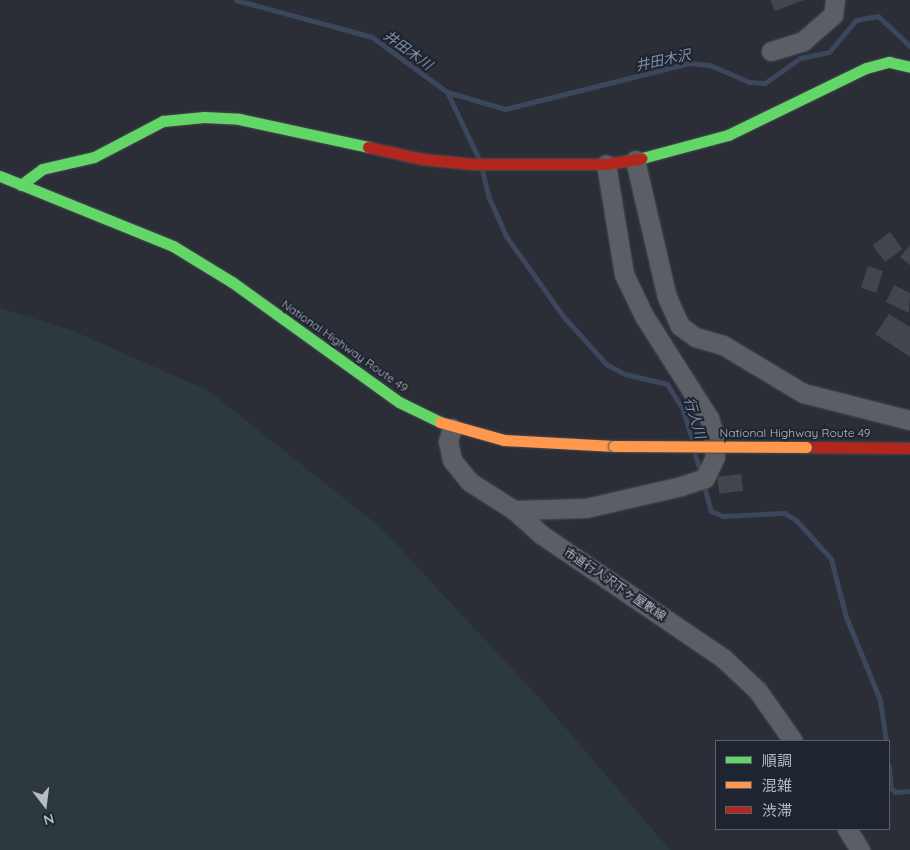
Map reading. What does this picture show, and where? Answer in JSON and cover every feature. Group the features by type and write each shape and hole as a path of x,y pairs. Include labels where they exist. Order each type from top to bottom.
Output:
{"main road":[{"path":"21,185 42,169 94,157 163,121 204,117 239,120 422,159 473,164 606,164 635,160 728,135 866,68 888,62 910,67"},
{"name":"National Highway Route 49","path":"0,176 173,246 232,282 399,402 452,428 504,440 614,446 910,448"}],"street":[{"path":"772,51 803,41 833,15 835,0"},
{"path":"635,160 667,297 680,326 695,337 723,345 804,393 910,420"},
{"path":"514,510 586,508 681,486 706,478 715,458 714,435 709,418 644,316 624,274 606,164"},
{"name":"市道行人沢下ヶ屋敷線","path":"452,428 448,441 452,460 470,482 514,510 542,535 723,658 758,691 792,740"},
{"path":"848,830 860,850"}],"shaded area":[{"path":"0,308 71,330 209,391 380,527 545,704 670,850 0,850"}],"building":[{"path":"770,0 804,0 775,11"},
{"path":"890,232 903,249 885,262 872,245"},
{"path":"910,245 910,265 900,257"},
{"path":"868,266 883,271 876,293 861,288"},
{"path":"894,285 910,293 909,313 886,302"},
{"path":"889,314 910,327 910,357 875,334"},
{"path":"741,474 743,491 719,494 717,477"}],"waterway":[{"name":"井田木沢","path":"236,0 372,37 447,92 505,109 690,63 710,65 749,82 765,83 800,58 829,52 856,20 878,16 910,46"},
{"name":"行人川","path":"447,92 478,157"},
{"name":"行人川","path":"482,170 489,198 506,236 563,316 606,364 625,374 667,384 683,410 691,437"},
{"name":"行人川","path":"695,455 701,473"},
{"name":"行人川","path":"703,482 711,511 723,516 784,513 796,520 831,559 846,617 880,700 886,740"},
{"name":"行人川","path":"890,777 891,788 895,792 910,791"}],"traffic: fast":[{"path":"642,158 728,135 866,68 889,62 910,67"},
{"path":"21,185 42,169 94,157 163,121 204,117 239,119 368,147"},
{"path":"0,176 173,246 232,282 399,402 440,422"}],"traffic: slow":[{"path":"440,422 504,440 614,446"},
{"path":"614,446 806,447"}],"traffic: jam":[{"path":"368,147 422,159 473,164 606,164 642,158"},
{"path":"806,447 910,448"}],"water label":[{"name":"井田木川","path":"408,50"}]}
